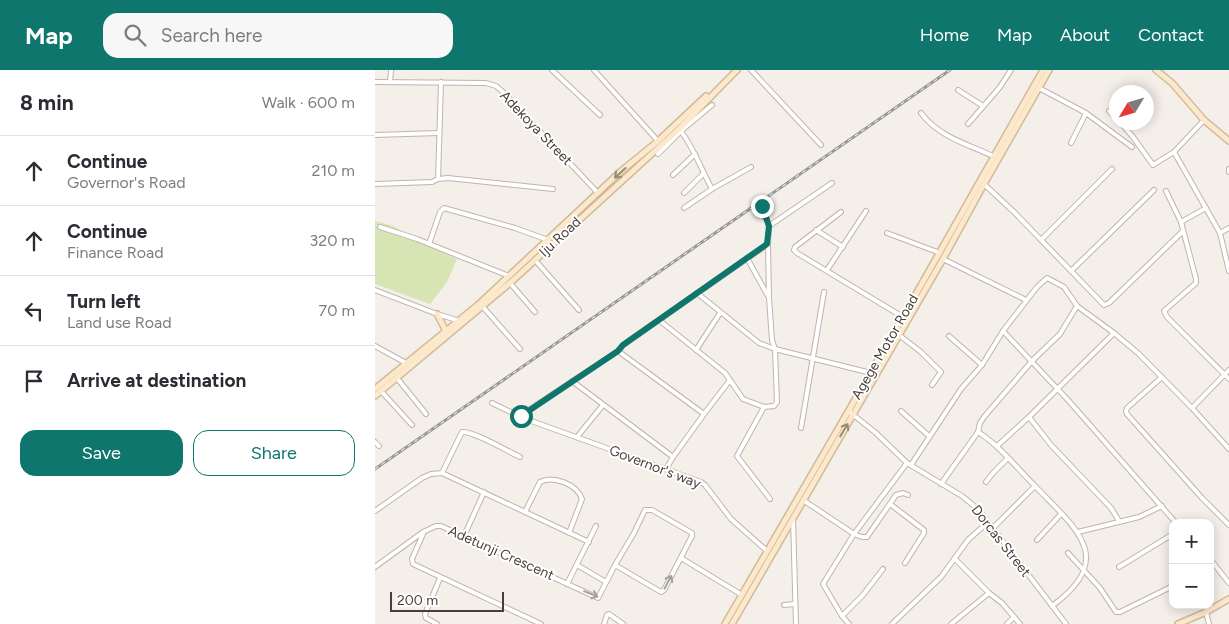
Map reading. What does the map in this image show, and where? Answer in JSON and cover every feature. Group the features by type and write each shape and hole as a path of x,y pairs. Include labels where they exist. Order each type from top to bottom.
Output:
{"main road":[{"name":"Iju Road","path":"375,396 461,322 598,193 735,70"},
{"name":"Iju Road","path":"375,389 446,331 483,307 680,130 735,70"},
{"name":"Agege Motor Road","path":"725,624 788,515 899,335 940,253 1043,70"},
{"name":"Agege Motor Road","path":"934,268 943,259 983,184 1049,70"},
{"path":"1156,70 1172,83 1203,120 1229,141"},
{"name":"Agege Motor Road","path":"732,624 793,519 871,373 903,317 916,299"},
{"path":"437,314 446,331"},
{"path":"1178,624 1206,612 1229,599"}],"street":[{"path":"390,82 391,70"},
{"path":"553,70 600,115"},
{"path":"594,70 658,141"},
{"path":"751,70 821,145"},
{"path":"968,124 1001,87 1011,70"},
{"name":"Adekoya Street","path":"375,82 486,83 496,86 598,193"},
{"path":"438,179 441,82"},
{"path":"1039,88 1086,113 1132,147"},
{"path":"958,90 983,106"},
{"path":"658,154 680,130 712,105"},
{"path":"1071,142 1086,113"},
{"path":"921,114 932,127 941,133 993,156"},
{"path":"1127,130 1153,165 1173,152 1203,120"},
{"path":"680,130 695,154 703,174 712,189"},
{"path":"375,135 439,133"},
{"path":"1173,152 1219,233 1229,271"},
{"path":"673,174 695,154"},
{"path":"684,208 712,189 751,167"},
{"path":"1041,240 1112,169"},
{"path":"684,193 703,174"},
{"path":"375,184 432,182 438,179 553,189"},
{"path":"769,226 832,184"},
{"path":"983,184 1015,213 1104,305 1107,305 1182,232"},
{"path":"1071,271 1154,190"},
{"path":"1166,191 1181,222 1196,283 1164,311 1167,318 1229,379"},
{"path":"659,320 725,373 743,398 764,407 770,408 774,406 777,402 775,350 772,340 769,298 767,244 769,226 762,206"},
{"path":"429,244 440,212 444,208 515,228 548,240"},
{"path":"1181,222 1206,208"},
{"path":"827,270 866,211"},
{"path":"841,212 816,230 795,247 794,250 903,317"},
{"path":"380,227 429,244 509,276"},
{"path":"1219,233 1229,228"},
{"path":"816,230 843,247"},
{"path":"887,233 940,253"},
{"path":"521,416 618,351 623,345 767,244"},
{"path":"747,258 769,298"},
{"path":"943,259 1027,300"},
{"path":"535,260 579,310"},
{"path":"849,624 842,616 823,584 854,534 909,464 961,389 982,365 1003,331 1037,287 1047,278 1064,287 1077,306 1139,354 1193,408 1229,449"},
{"path":"510,283 535,312"},
{"path":"375,290 461,322"},
{"path":"801,428 824,292"},
{"path":"697,293 759,344 775,350 871,373"},
{"path":"941,484 978,432 984,417 1032,361 1060,334 1077,306"},
{"path":"483,307 520,349"},
{"path":"696,350 720,313"},
{"path":"1003,331 1057,388 1173,519"},
{"path":"997,446 1114,333"},
{"path":"899,335 940,370 941,373 932,385"},
{"path":"949,336 982,365"},
{"path":"375,346 406,364"},
{"path":"618,351 704,414"},
{"path":"1193,408 1229,370"},
{"path":"1161,377 1127,408 1127,414 1179,473 1229,525"},
{"path":"397,378 426,414"},
{"path":"666,469 704,414 731,380"},
{"path":"572,381 673,457"},
{"path":"381,391 412,425"},
{"name":"Governor's way","path":"492,403 523,418 701,482 731,519 767,551"},
{"path":"577,438 603,405"},
{"path":"764,407 737,456 770,499"},
{"path":"901,411 929,436"},
{"name":"Dorcas Street","path":"851,413 909,464 971,502 1066,624"},
{"path":"1029,417 1051,445 1111,508 1119,521"},
{"path":"442,473 462,432 480,438 520,457"},
{"path":"978,432 997,446 1078,532 1086,549 1085,570 1073,589 1052,606"},
{"path":"375,442 379,446"},
{"path":"986,482 1008,458"},
{"path":"375,511 422,478 431,474 442,473 589,542"},
{"path":"525,512 540,482 545,479 568,484 581,495 582,499 569,532"},
{"path":"993,528 1035,486"},
{"path":"464,536 484,492"},
{"path":"803,500 863,538 867,537 899,494 908,495"},
{"path":"890,504 924,530 905,563"},
{"path":"1078,532 1139,517 1162,506"},
{"name":"Adetunji Crescent","path":"375,567 423,532 436,526 441,526 598,598 615,565 634,533 645,510 652,510 692,533 681,558 664,590 661,592 615,565"},
{"path":"1037,540 1061,514"},
{"path":"788,515 793,519 795,624"},
{"path":"892,624 941,577 968,540 988,522"},
{"path":"567,584 596,526"},
{"path":"423,532 412,559 413,564 541,624"},
{"path":"1119,568 1169,537"},
{"path":"1068,553 1100,588 1115,612 1120,612 1169,588"},
{"path":"681,558 742,595"},
{"path":"955,559 989,593 1003,603 1020,624"},
{"path":"577,565 606,582"},
{"path":"1216,565 1229,582"},
{"path":"842,616 863,595 883,569"},
{"path":"437,624 426,618 425,614 440,578"},
{"path":"951,624 989,593"},
{"path":"784,605 795,604"},
{"path":"1206,612 1209,624"},
{"path":"604,624 609,614 623,624"},
{"path":"1007,624 1014,617"}],"green space":[{"path":"375,221 393,226 412,238 457,259 447,282 430,304 375,284"}],"railway":[{"path":"375,469 950,70"}],"route":[{"path":"521,416 618,351 623,345 767,244 769,226 762,206"}]}
